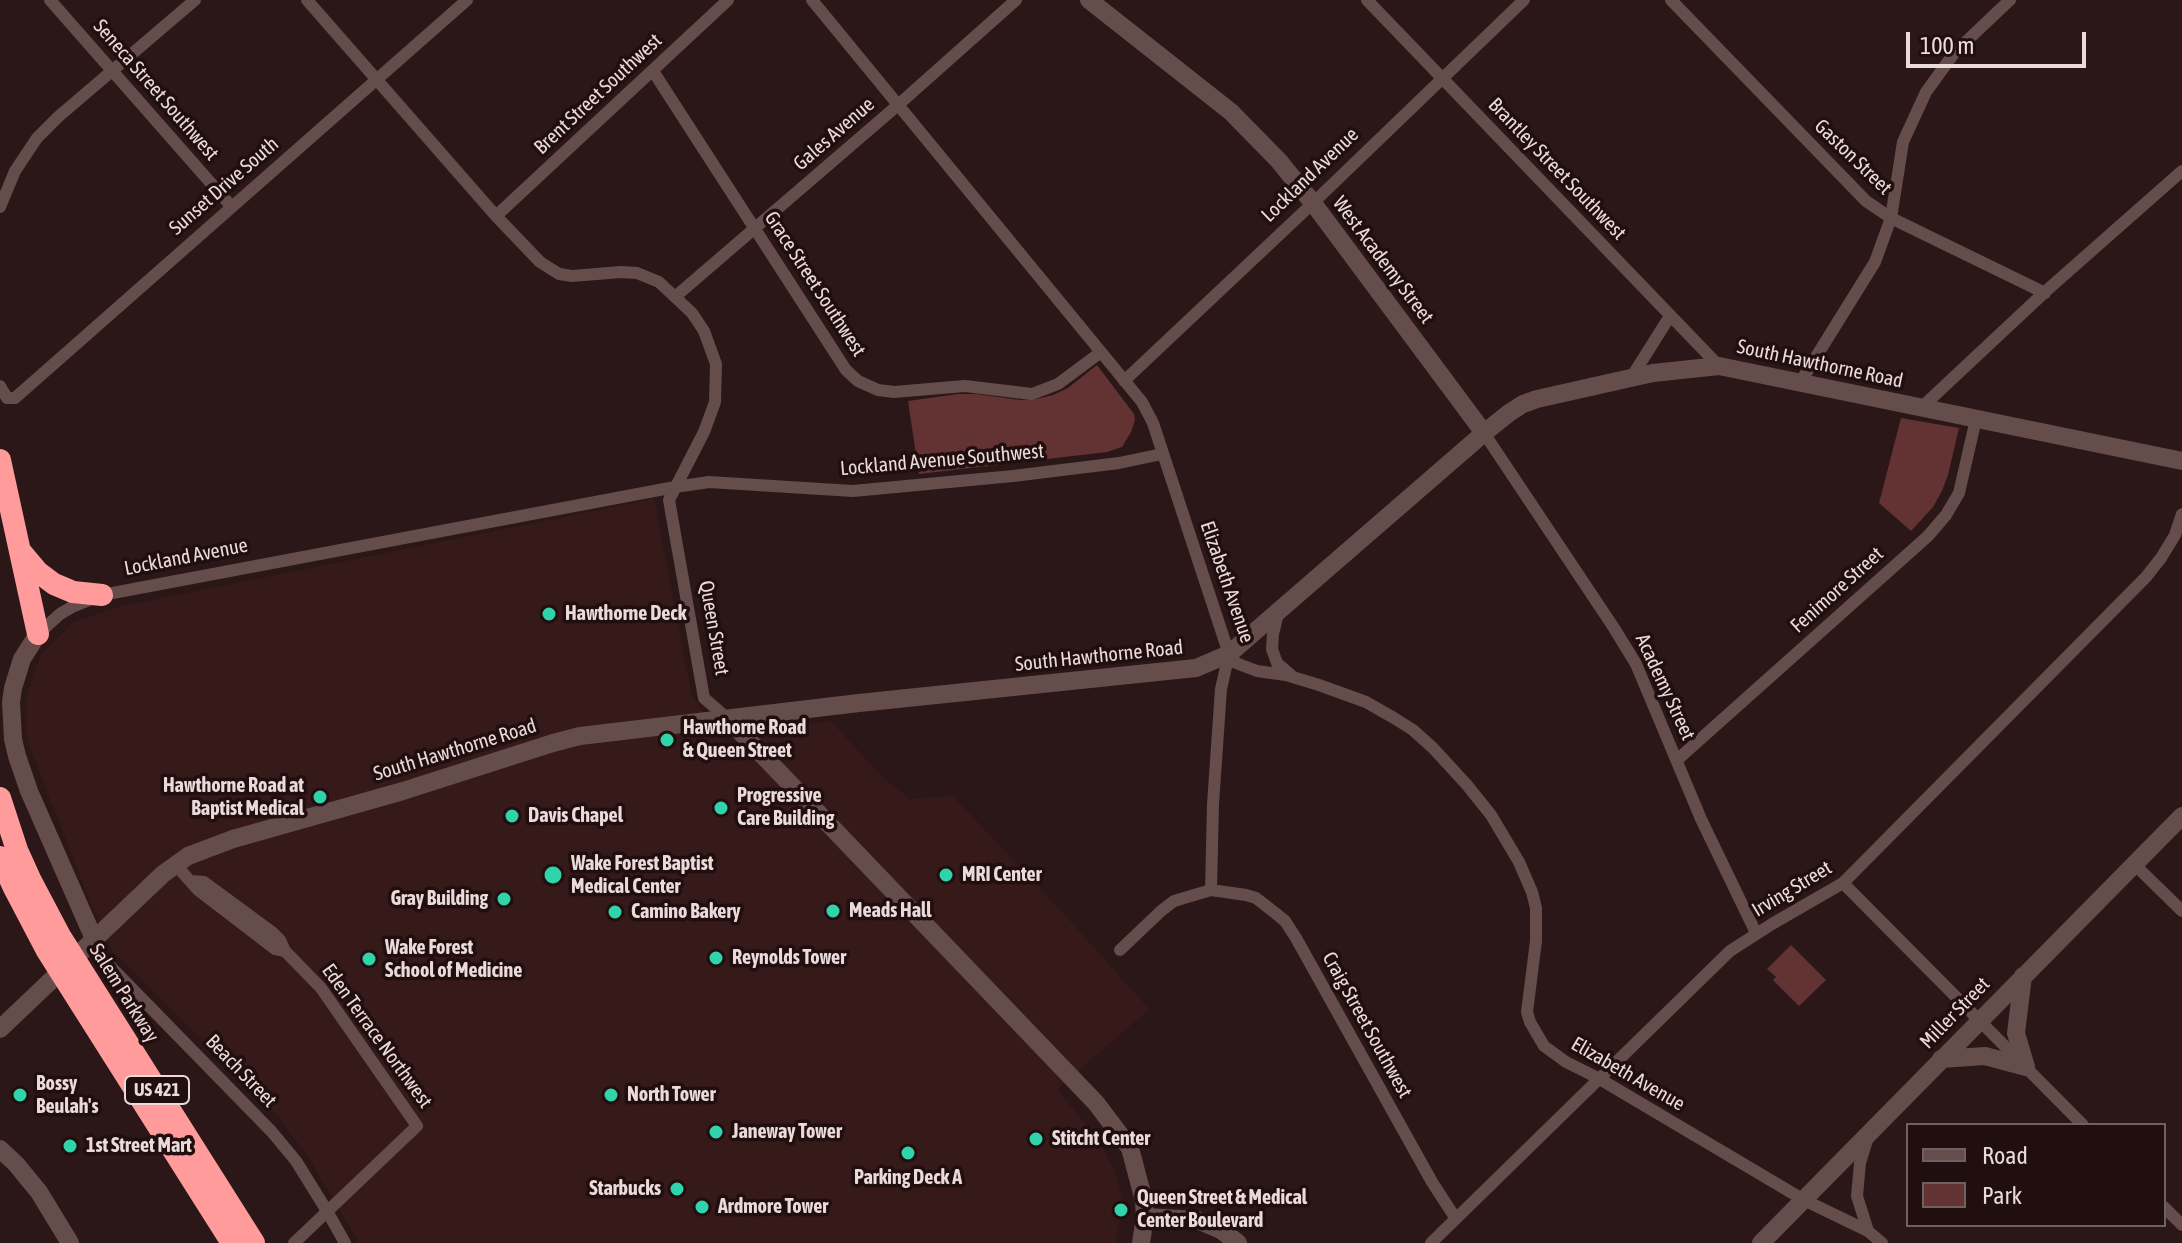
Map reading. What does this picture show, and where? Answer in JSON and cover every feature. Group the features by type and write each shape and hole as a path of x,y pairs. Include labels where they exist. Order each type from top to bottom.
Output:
{"highway":[{"path":"0,460 38,634"},
{"path":"19,546 30,564 54,584 73,592 102,595"},
{"name":"Salem Parkway","path":"0,798 53,943 232,1243"},
{"name":"Salem Parkway","path":"0,857 14,888 254,1243"}],"main road":[{"name":"West Academy Street","path":"1089,0 1231,112 1279,161 1484,433"},
{"name":"South Hawthorne Road","path":"0,1029 175,864 217,844 403,791 553,743 606,732 1196,668 1229,654 1484,433 1523,404 1537,399 1653,373 1719,366 2182,461"},
{"name":"Lockland Avenue","path":"38,634 22,659 13,688 13,739 29,791 94,939"},
{"name":"Queen Street","path":"728,719 1096,1103 1130,1148 1144,1201 1141,1243"},
{"name":"Miller Street","path":"1761,1243 2182,816"},
{"path":"2023,976 2016,1033 2026,1067"},
{"path":"1941,1059 1985,1056 2026,1067"},
{"path":"0,1149 39,1192 70,1243"},
{"path":"1145,1217 1197,1220 1221,1230 1238,1243"}],"street":[{"name":"Seneca Street Southwest","path":"50,0 231,206"},
{"path":"0,207 15,171 37,138 195,0"},
{"name":"Queen Street","path":"307,0 540,262 559,274 637,273 659,282 692,313 704,331 716,364 715,402 704,432 669,500 704,698 728,719"},
{"name":"Sunset Drive South","path":"0,386 7,398 15,398 467,0"},
{"name":"Brent Street Southwest","path":"496,216 728,0"},
{"name":"Elizabeth Avenue","path":"812,0 1142,402 1153,423 1229,654 1236,663 1366,702 1413,730 1467,785 1491,815 1519,862 1536,908 1536,941 1527,1012 1538,1037 1552,1053 1804,1200 1868,1231 1882,1243"},
{"name":"Gales Avenue","path":"676,296 1016,0"},
{"name":"Brantley Street Southwest","path":"1367,0 1719,366"},
{"name":"Lockland Avenue","path":"1124,381 1524,0"},
{"path":"1801,381 1875,262 1891,218 1903,142 1926,92 1955,52 2010,0"},
{"name":"Gaston Street","path":"1677,2 1866,201 1891,218 2045,293"},
{"name":"Grace Street Southwest","path":"653,71 846,370 858,381 878,390 894,392 965,386 1032,394 1058,384 1101,352"},
{"path":"1922,407 2182,171"},
{"path":"1631,378 1670,316"},
{"name":"Fenimore Street","path":"1677,760 1928,536 1959,493 1976,419"},
{"name":"Academy Street","path":"1484,433 1636,664 1701,819 1756,933"},
{"name":"Lockland Avenue Southwest","path":"675,487 709,482 853,491 1013,476 1119,463 1162,454"},
{"name":"Lockland Avenue","path":"38,634 60,614 102,595 675,487"},
{"name":"Irving Street","path":"1431,1243 1730,951 1843,883 2146,577 2175,535 2182,514"},
{"path":"1280,610 1272,649 1277,663 1293,678"},
{"path":"1211,890 1221,689 1229,654"},
{"name":"Eden Terrace Northwest","path":"175,864 192,881 204,882 280,940 285,951 321,988 417,1126 327,1211"},
{"path":"2134,864 2182,911"},
{"path":"1843,883 2081,1123"},
{"name":"Craig Street Southwest","path":"1120,950 1174,901 1211,890 1256,898 1285,921 1432,1182 1456,1219"},
{"name":"Beach Street","path":"94,939 105,961 272,1132 296,1161 345,1243"},
{"path":"1868,1231 1857,1196 1860,1163 1870,1132"},
{"path":"2166,1209 2182,1225"},
{"path":"294,1243 327,1211"}],"shaded area":[{"name":"Wake Forest Baptist Medical Center","path":"654,499 691,693 720,740 738,750 767,734 830,720 883,778 910,799 953,796 1149,1009 1057,1090 1093,1132 1113,1167 1124,1202 1115,1243 359,1243 310,1160 279,1117 113,952 26,737 26,698 40,656 73,622 117,607"}],"green space":[{"path":"1097,365 1134,414 1131,432 1122,447 1107,452 919,474 908,401 958,394 1037,399 1068,388"},
{"path":"1901,418 1959,428 1942,491 1933,507 1911,531 1879,503"},
{"path":"1791,945 1826,980 1799,1006 1773,980 1776,977 1767,969"}],"place":[{"name":"Hawthorne Deck","path":"549,614"},
{"name":"Hawthorne Road & Queen Street","path":"667,740"},
{"name":"Hawthorne Road at Baptist Medical","path":"320,797"},
{"name":"Progressive Care Building","path":"721,808"},
{"name":"Davis Chapel","path":"512,816"},
{"name":"Wake Forest Baptist Medical Center","path":"553,875"},
{"name":"MRI Center","path":"946,875"},
{"name":"Gray Building","path":"504,899"},
{"name":"Meads Hall","path":"833,911"},
{"name":"Camino Bakery","path":"615,912"},
{"name":"Reynolds Tower","path":"716,958"},
{"name":"Wake Forest School of Medicine","path":"369,959"},
{"name":"Bossy Beulah's","path":"20,1095"},
{"name":"North Tower","path":"611,1095"},
{"name":"Janeway Tower","path":"716,1132"},
{"name":"Stitcht Center","path":"1036,1139"},
{"name":"1st Street Mart","path":"70,1146"},
{"name":"Parking Deck A","path":"908,1153"},
{"name":"Starbucks","path":"677,1189"},
{"name":"Ardmore Tower","path":"702,1207"},
{"name":"Queen Street & Medical Center Boulevard","path":"1121,1210"}]}
